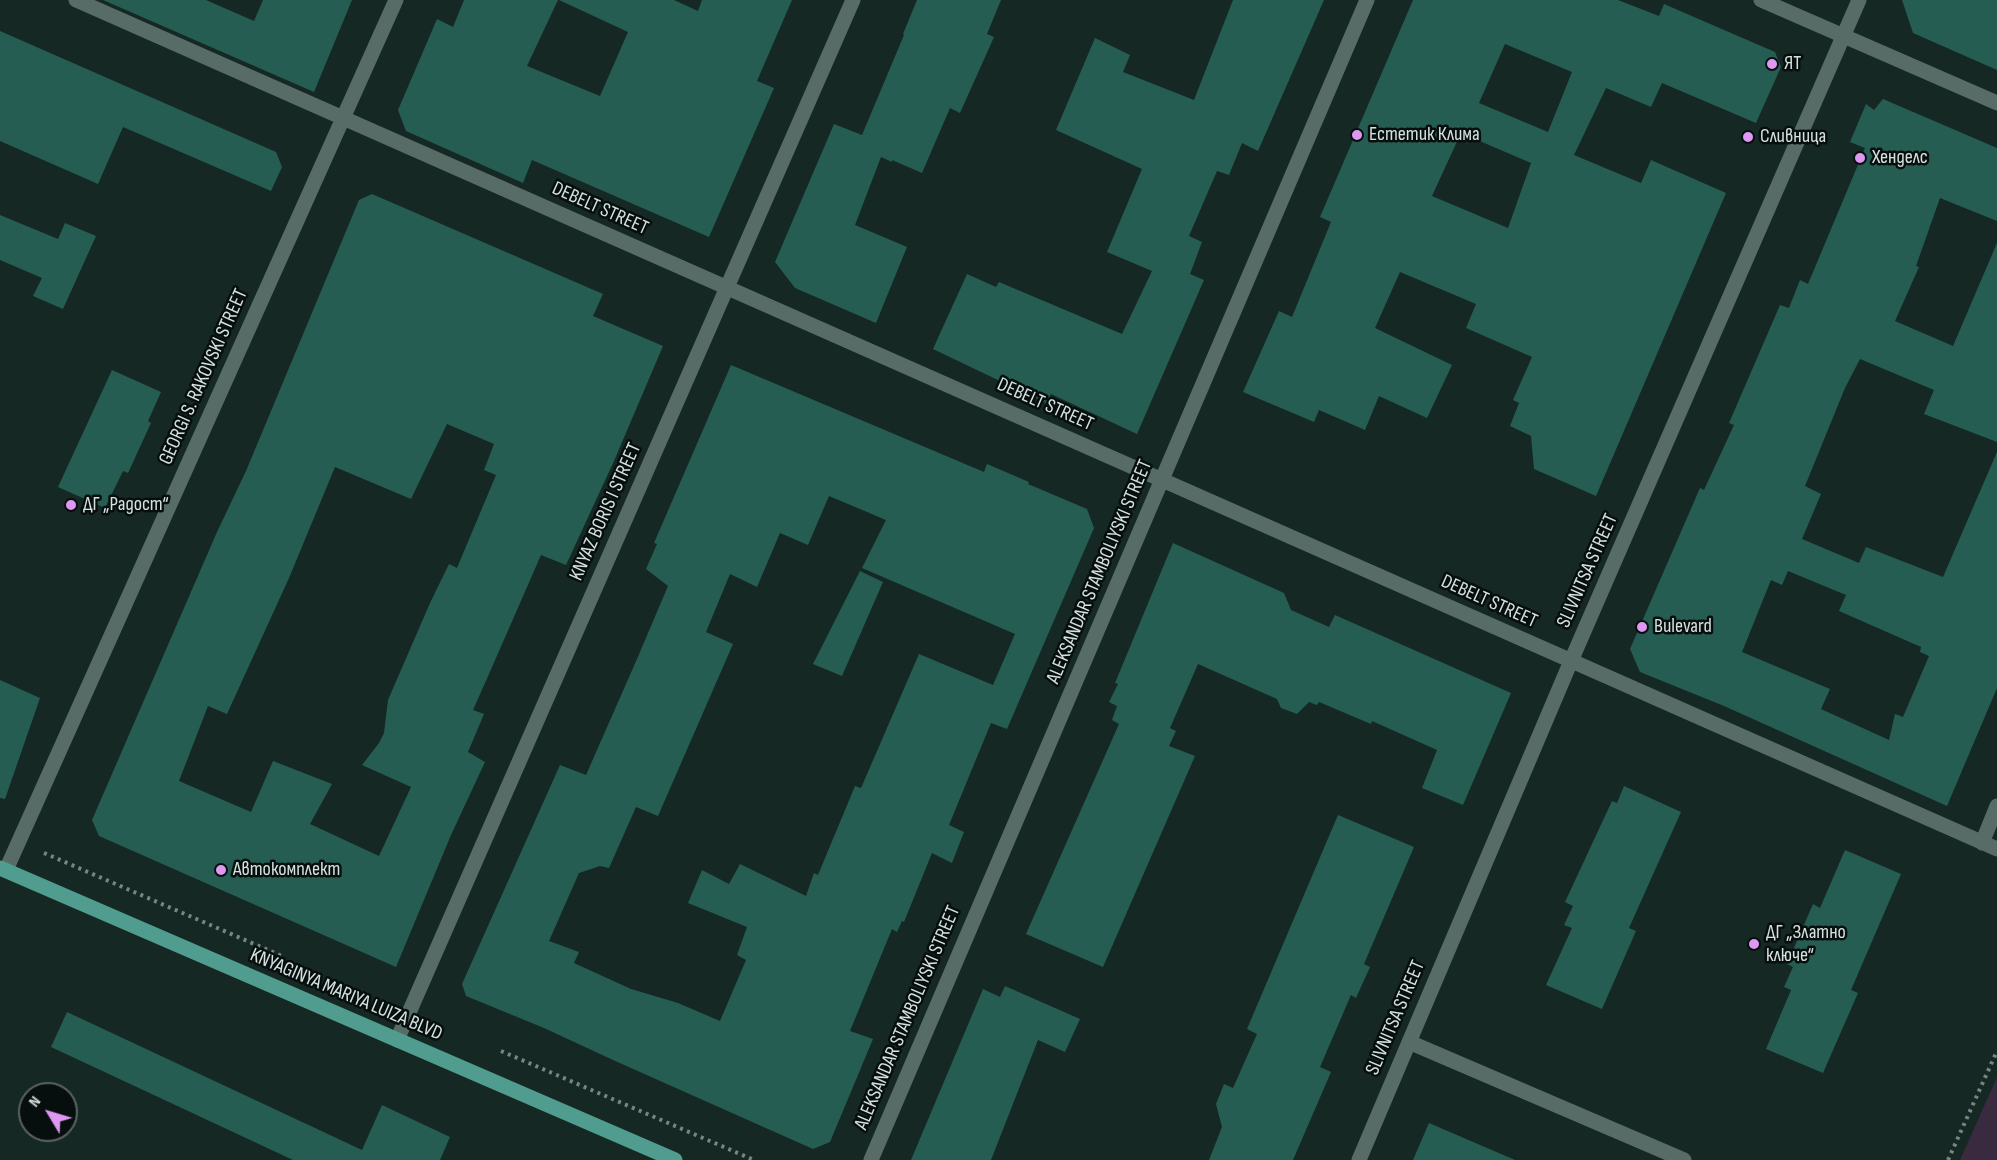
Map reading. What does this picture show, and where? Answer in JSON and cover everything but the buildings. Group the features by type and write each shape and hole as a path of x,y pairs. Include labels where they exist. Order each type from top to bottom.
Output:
{"main road":[{"name":"KNYAGINYA MARIYA LUIZA BLVD","path":"3,869 675,1160"}],"street":[{"name":"DEBELT STREET","path":"76,0 1997,849"},
{"name":"GEORGI S. RAKOVSKI STREET","path":"3,869 18,842 396,0"},
{"name":"KNYAZ BORIS I STREET","path":"397,1040 853,0"},
{"name":"ALEKSANDAR STAMBOLIYSKI STREET","path":"871,1160 1367,0"},
{"path":"1761,0 1997,103"},
{"name":"SLIVNITSA STREET","path":"1359,1160 1571,661 1859,0"},
{"path":"1982,843 1997,806"},
{"path":"1409,1042 1684,1160"}],"path":[{"path":"18,842 290,960"},
{"path":"497,1049 754,1160"},
{"path":"1948,1160 1997,1051"}],"shaded area":[{"path":"1997,1077 1997,1160 1960,1160 1993,1086"}],"place":[{"name":"ЯТ","path":"1772,64"},
{"name":"Естетик Клима","path":"1357,135"},
{"name":"Сливница","path":"1748,137"},
{"name":"Хенделс","path":"1860,158"},
{"name":"ДГ „Радост“","path":"71,505"},
{"name":"Bulevard","path":"1642,627"},
{"name":"Автокомплект","path":"221,870"},
{"name":"ДГ „Златно ключе“","path":"1754,944"}]}
